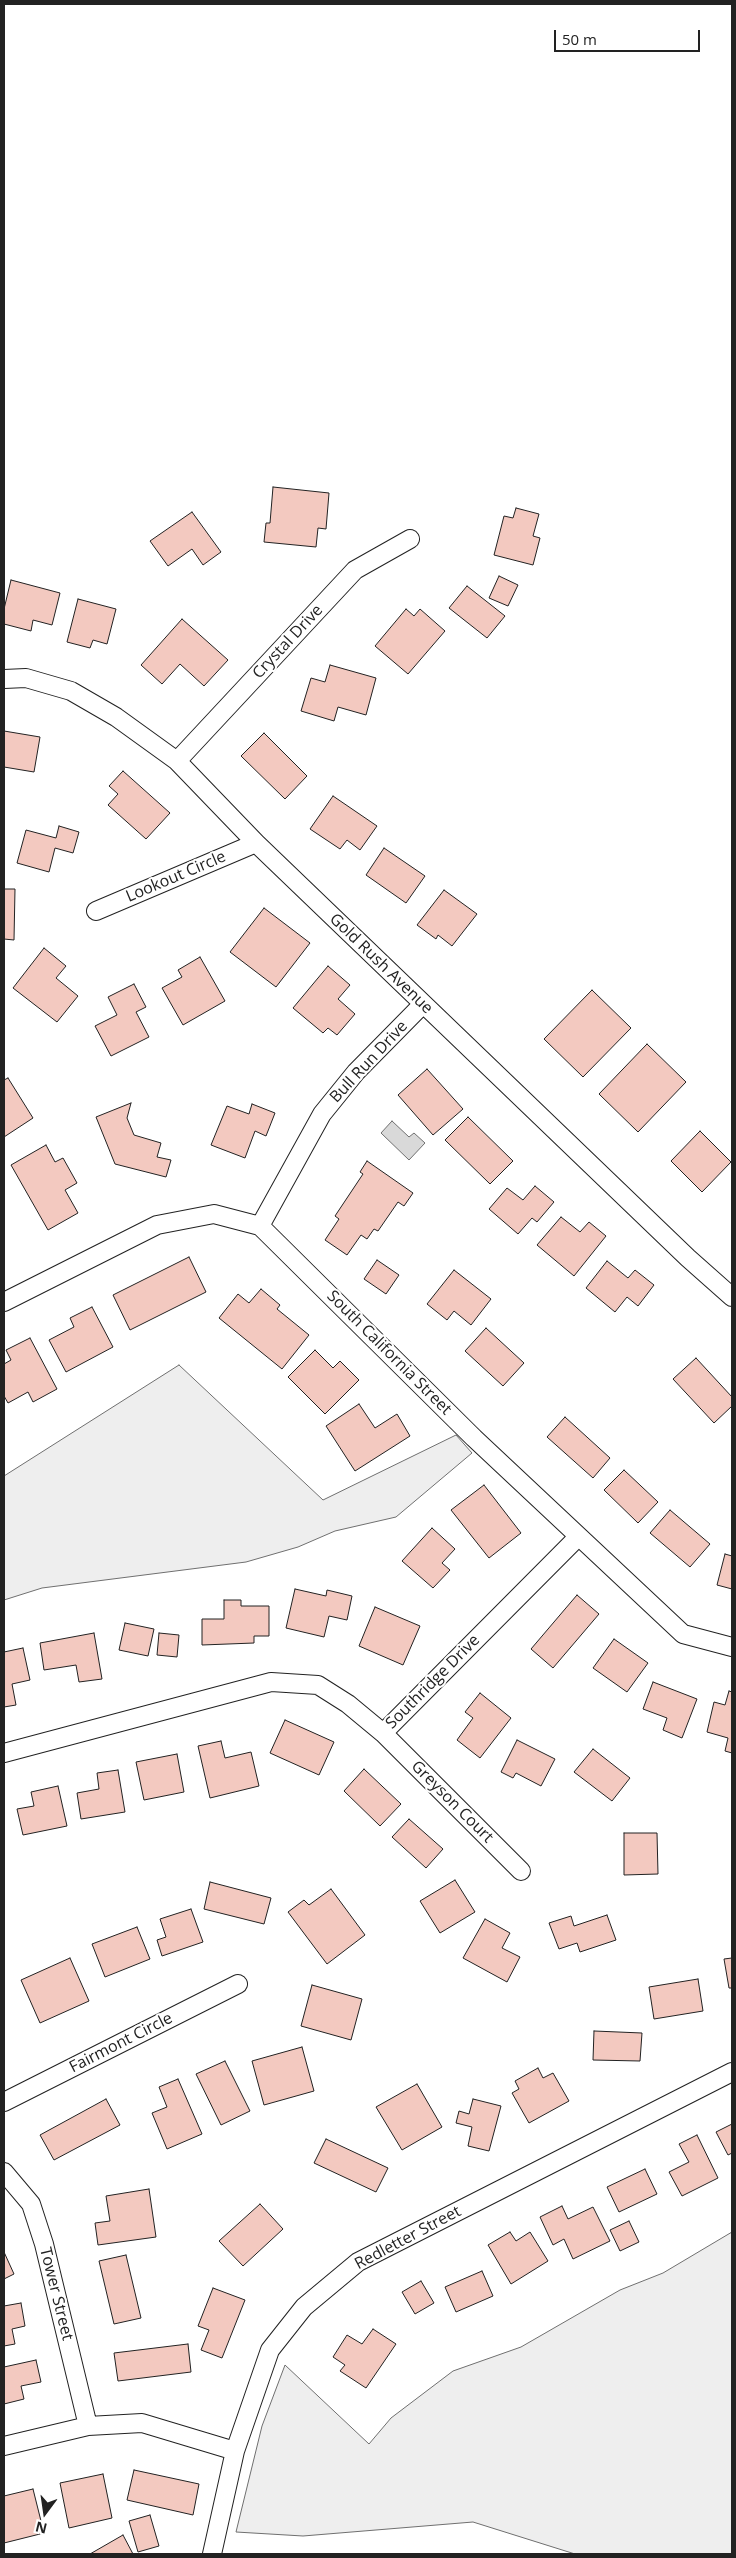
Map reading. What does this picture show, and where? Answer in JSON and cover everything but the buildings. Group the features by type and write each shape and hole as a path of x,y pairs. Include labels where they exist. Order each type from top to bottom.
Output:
{"street":[{"name":"Crystal Drive","path":"177,761 355,570 410,539"},
{"name":"Gold Rush Avenue","path":"4,679 26,678 71,691 116,717 177,761 256,843 688,1258 732,1297"},
{"name":"Lookout Circle","path":"96,911 256,843"},
{"name":"Bull Run Drive","path":"260,1226 322,1114 356,1072 423,1004"},
{"name":"South California Street","path":"6,1297 157,1225 214,1214 260,1226 578,1537 683,1634 732,1647"},
{"name":"Southridge Drive","path":"4,1753 271,1682 318,1685 348,1704 383,1733 578,1537"},
{"name":"Greyson Court","path":"383,1733 521,1871"},
{"name":"Fairmont Circle","path":"4,2102 238,1984"},
{"name":"Redletter Street","path":"212,2554 235,2451 270,2350 304,2307 358,2262 732,2072"},
{"name":"Tower Street","path":"4,2172 31,2204 44,2244 88,2426"},
{"path":"4,2446 88,2426 142,2423 235,2451"}],"shaded area":[{"path":"392,1121 409,1137 414,1133 425,1143 409,1160 381,1133"},
{"path":"179,1365 323,1500 456,1435 472,1453 396,1517 335,1531 298,1547 246,1562 42,1588 4,1600 4,1476"},
{"path":"732,2232 732,2554 575,2554 473,2522 303,2536 236,2532 262,2426 285,2365 369,2444 391,2418 453,2371 521,2347 620,2290 663,2273"}]}
